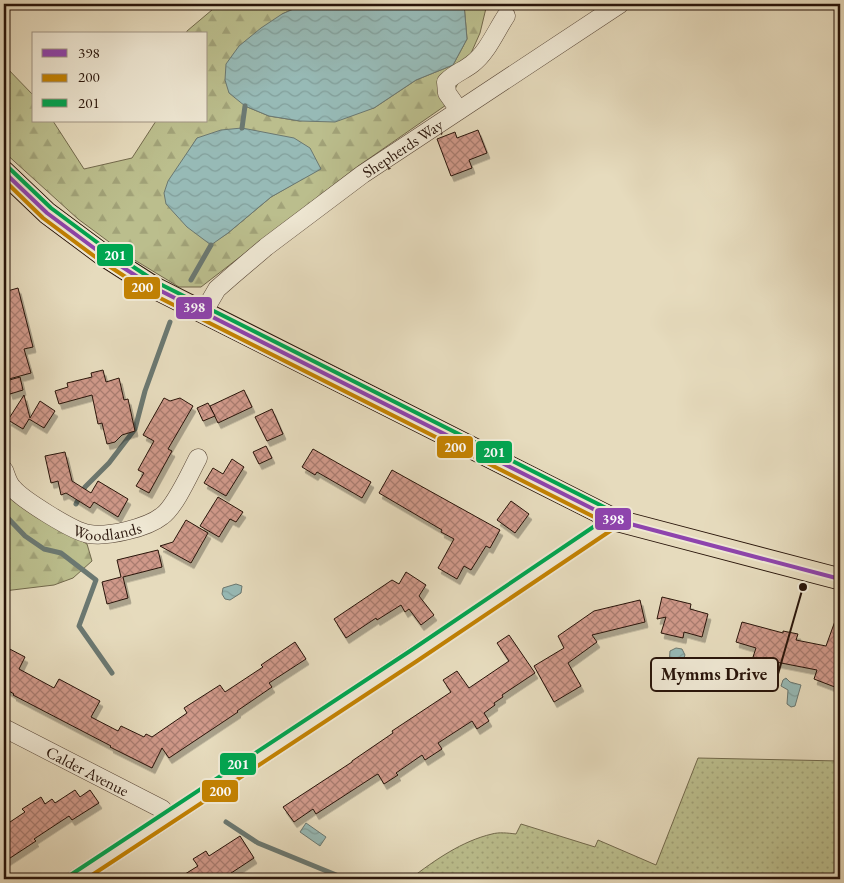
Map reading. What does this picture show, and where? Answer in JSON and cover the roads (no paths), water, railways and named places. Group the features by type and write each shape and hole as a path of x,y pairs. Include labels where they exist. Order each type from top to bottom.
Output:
{"main road":[{"path":"4,172 47,213 102,254 155,288 615,520 840,580"}],"street":[{"name":"Shepherds Way","path":"203,313 217,289 266,248 363,174 620,4"},
{"path":"460,110 447,93 446,82 454,74 472,64 486,47 506,16"},
{"name":"Woodlands","path":"4,470 11,487 28,501 78,531 89,534 108,534 149,524 164,516 198,458"},
{"path":"75,879 431,646 615,520"},
{"name":"Calder Avenue","path":"4,728 162,809 169,817"}],"water":[{"path":"305,4 464,4 467,39 453,65 416,80 374,108 335,122 300,121 269,116 245,106 229,93 225,80 226,64 239,46 261,28 282,14"},
{"path":"242,128 294,138 310,148 321,169 271,197 211,245 187,227 166,204 164,193 168,181 197,138 221,130"},
{"path":"236,584 242,586 241,593 230,600 225,599 222,594 223,588"},
{"path":"676,648 682,649 685,655 685,673 678,680 672,677 669,665 670,651"},
{"path":"786,678 790,682 801,685 795,706 791,707 787,704 788,690 781,686"},
{"path":"306,823 326,837 320,846 300,832"}],"waterway":[{"path":"242,128 245,106"},
{"path":"191,280 211,245"},
{"path":"76,504 85,487 109,463 135,429 145,391 170,322"},
{"path":"4,514 25,536 44,549 61,553 96,580 79,626 112,673"},
{"path":"226,822 258,843 346,879"}],"place":[{"name":"Mymms Drive","path":"803,587"}]}
